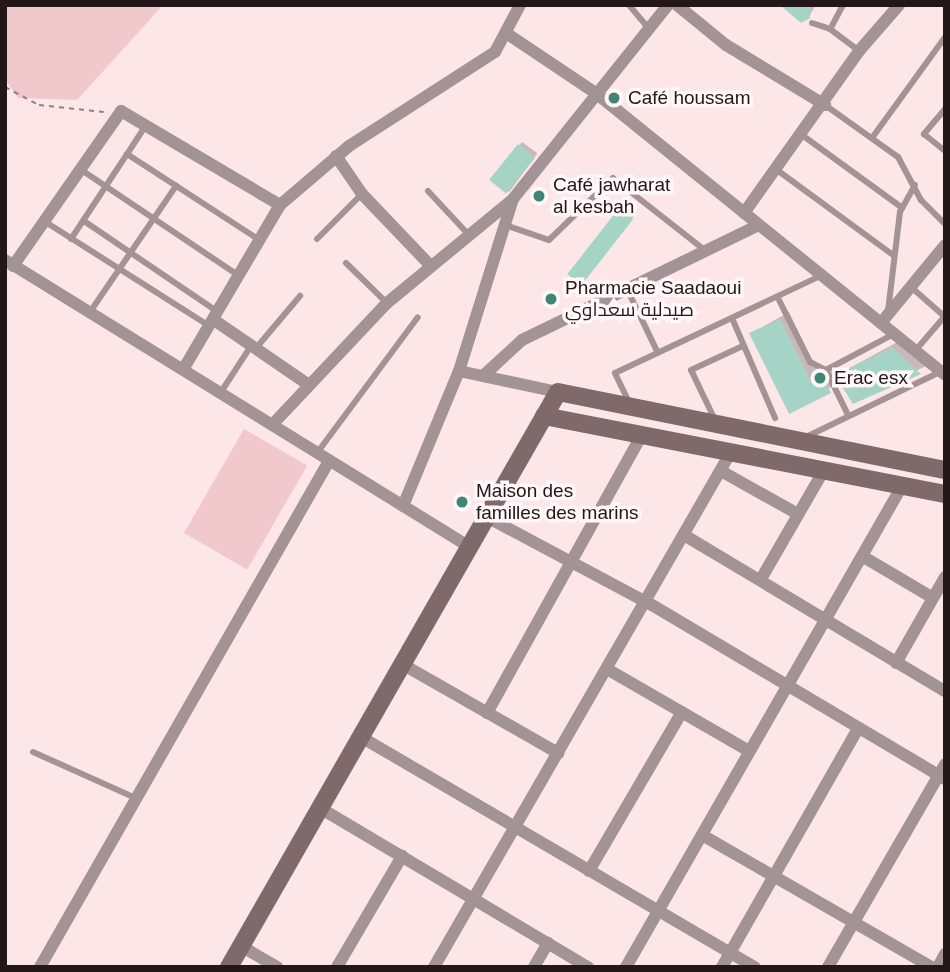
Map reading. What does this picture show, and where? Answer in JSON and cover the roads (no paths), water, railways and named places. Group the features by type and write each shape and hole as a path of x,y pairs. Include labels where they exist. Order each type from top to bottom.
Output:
{"street":[{"path":"184,368 262,242 280,205 336,156 495,52 509,35 520,5"},
{"path":"272,425 306,383 387,303 429,264 513,199 668,5"},
{"path":"677,5 726,45 825,105"},
{"path":"744,213 825,105 859,51 899,5"},
{"path":"509,35 597,94 759,225 884,318 894,334 942,374"},
{"path":"280,205 125,112 114,114 44,221 9,263 184,368 468,546"},
{"path":"336,156 362,194 429,264"},
{"path":"404,506 460,371 513,199"},
{"path":"483,376 522,340 759,225"},
{"path":"884,318 945,245"},
{"path":"214,320 306,383"},
{"path":"460,371 945,470"},
{"path":"229,967 558,392"},
{"path":"544,415 945,494"},
{"path":"487,713 642,434"},
{"path":"434,967 731,452"},
{"path":"40,967 329,461"},
{"path":"761,579 824,470"},
{"path":"721,471 798,514"},
{"path":"626,967 902,486"},
{"path":"485,516 645,604 858,729 943,772 828,967"},
{"path":"684,535 945,691"},
{"path":"862,556 933,598"},
{"path":"895,663 945,577"},
{"path":"402,664 558,754"},
{"path":"607,669 750,751"},
{"path":"589,871 682,712"},
{"path":"722,967 858,729"},
{"path":"361,737 755,967"},
{"path":"320,808 587,967"},
{"path":"702,835 932,967"},
{"path":"337,967 402,856"},
{"path":"534,967 548,943"},
{"path":"241,946 277,967"},
{"path":"938,967 945,954"}],"lane":[{"path":"629,5 649,29"},
{"path":"830,29 843,5"},
{"path":"812,23 830,29 859,51"},
{"path":"872,138 945,37"},
{"path":"825,105 898,157 915,185 945,224"},
{"path":"944,110 924,134 945,151"},
{"path":"71,239 146,125"},
{"path":"802,135 901,207"},
{"path":"127,154 262,242"},
{"path":"78,168 240,277"},
{"path":"776,170 893,255"},
{"path":"505,225 549,240 613,178 708,252"},
{"path":"884,318 901,207 915,185"},
{"path":"90,312 176,186"},
{"path":"428,191 467,233"},
{"path":"317,239 362,194"},
{"path":"44,221 119,269 214,320"},
{"path":"84,221 130,253 214,320"},
{"path":"346,262 387,303"},
{"path":"632,407 615,373 778,298 823,274"},
{"path":"910,285 945,317 915,351"},
{"path":"627,289 658,353"},
{"path":"221,392 255,346 300,296"},
{"path":"778,298 810,362 826,370 848,415"},
{"path":"317,453 418,317"},
{"path":"732,318 775,418"},
{"path":"826,370 894,334"},
{"path":"717,424 691,370 743,346"},
{"path":"799,440 848,415 942,374"},
{"path":"33,752 137,798"}],"place":[{"name":"Café houssam","path":"614,98"},
{"name":"Café jawharat al kesbah","path":"539,196"},
{"name":"Pharmacie Saadaoui صيدلية سعداوي","path":"551,299"},
{"name":"Erac esx","path":"820,378"},
{"name":"Maison des familles des marins","path":"462,502"}]}
